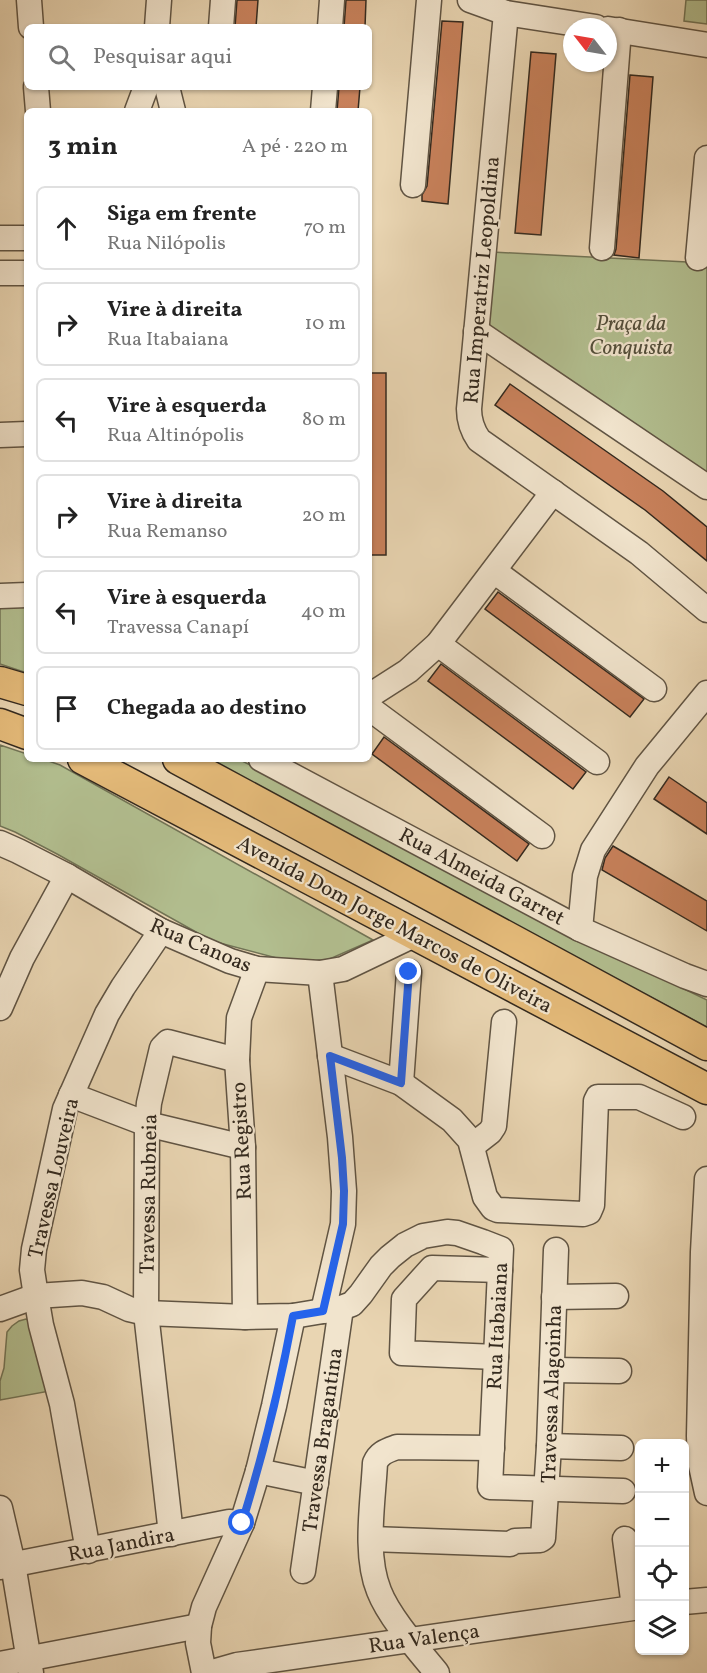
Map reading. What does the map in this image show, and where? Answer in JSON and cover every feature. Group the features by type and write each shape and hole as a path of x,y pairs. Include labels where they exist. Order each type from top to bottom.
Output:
{"main road":[{"path":"0,682 24,689"},
{"path":"0,724 24,733"},
{"name":"Avenida Dom Jorge Marcos de Oliveira","path":"88,762 707,1089"},
{"name":"Avenida Dom Jorge Marcos de Oliveira","path":"184,762 707,1045"}],"street":[{"path":"29,0 31,24"},
{"path":"157,24 159,0"},
{"path":"221,24 223,0"},
{"path":"330,24 332,0"},
{"path":"412,185 429,0"},
{"path":"470,0 506,13 563,22"},
{"name":"Rua Imperatriz Leopoldina","path":"506,13 468,409 474,433 479,440 639,553 707,610"},
{"path":"617,30 707,45"},
{"path":"602,248 607,72"},
{"path":"36,90 38,108"},
{"path":"138,108 145,90"},
{"path":"168,90 172,108"},
{"path":"323,108 325,90"},
{"path":"698,258 707,158"},
{"path":"0,237 24,238"},
{"path":"0,273 24,273"},
{"path":"476,331 707,488"},
{"path":"0,435 24,434"},
{"path":"372,694 408,671 438,644 553,492"},
{"path":"494,571 654,689"},
{"path":"0,596 24,595"},
{"path":"438,644 597,762"},
{"path":"580,929 585,876 593,850 647,766 707,693"},
{"path":"372,710 542,836"},
{"name":"Rua Almeida Garret","path":"270,762 580,929 707,984"},
{"name":"Rua Canoas","path":"0,843 67,876 161,931 230,961 257,969 320,973 343,969 414,935"},
{"path":"0,1008 22,957 67,876"},
{"name":"Travessa Louveira","path":"88,1551 62,1404 41,1325 32,1270 34,1249 70,1095 107,1014 161,931"},
{"name":"Rua Registro","path":"246,1317 243,1147 237,1060 239,1018 257,969"},
{"path":"401,1083 409,972"},
{"name":"Travessa Bragantina","path":"303,1571 316,1483 344,1198 342,1158 320,973"},
{"path":"472,1146 494,1126 504,1022"},
{"name":"Travessa Rubneia","path":"171,1534 146,1313 147,1124 162,1048 168,1042 237,1060"},
{"path":"330,1056 401,1083 452,1120 466,1135 472,1146 488,1203 493,1208 506,1211 583,1214 589,1212 592,1205 598,1097 639,1097 683,1117"},
{"path":"70,1095 147,1124 243,1147"},
{"path":"707,1179 699,1436 700,1461 707,1493"},
{"name":"Rua Itabaiana","path":"0,1309 36,1296 90,1293 146,1313 246,1317 293,1316 332,1310 356,1300 381,1266 412,1241 435,1233 457,1233 501,1249 490,1487 622,1491"},
{"name":"Travessa Alagoinha","path":"371,1539 510,1544 515,1541 543,1538 549,1446 556,1250"},
{"path":"496,1357 402,1353 404,1299 432,1268 500,1270"},
{"path":"554,1297 616,1296"},
{"path":"204,1673 198,1642 198,1626 204,1607 242,1523 258,1471 282,1374 293,1316"},
{"path":"0,1319 0,1328"},
{"path":"552,1370 618,1371"},
{"path":"549,1446 621,1448"},
{"path":"437,1673 383,1601 378,1589 372,1561 371,1539 375,1463 382,1452 397,1447 492,1448"},
{"path":"258,1471 316,1483"},
{"path":"0,1508 6,1566 29,1666"},
{"name":"Rua Jandira","path":"6,1566 229,1522 242,1523"},
{"path":"625,1539 635,1601"},
{"path":"689,1601 707,1599"},
{"name":"Rua Valença","path":"209,1673 237,1665 635,1607"},
{"path":"0,1664 29,1666 198,1626"}],"green space":[{"path":"686,0 707,0 707,24 684,21"},
{"name":"Praça da Conquista","path":"492,252 707,263 707,477 489,331 486,320"},
{"path":"24,605 24,672 0,664 0,606"},
{"path":"0,745 24,753 24,762 52,762 60,765 373,940 325,961 288,961 212,941 57,854 0,826"},
{"path":"209,762 244,762 581,939 707,1000 707,1027"},
{"path":"26,1319 33,1322 50,1391 0,1400 0,1381 4,1368 7,1332 19,1321"}],"building":[{"path":"237,0 258,0 256,24 235,24"},
{"path":"346,0 366,0 365,24 344,24"},
{"path":"442,21 463,22 448,204 422,201 422,195 427,186"},
{"path":"531,52 556,54 541,235 515,233"},
{"path":"630,75 653,77 639,258 614,255"},
{"path":"339,90 360,90 358,108 337,108"},
{"path":"372,373 386,373 386,555 372,555"},
{"path":"510,384 663,491 707,527 707,561 645,510 495,405"},
{"path":"498,592 644,699 630,717 485,609"},
{"path":"441,664 586,772 573,789 428,681"},
{"path":"384,737 529,844 517,861 372,754"},
{"path":"669,777 707,803 707,834 654,799"},
{"path":"613,846 707,901 707,931 602,870 605,858"}],"route":[{"path":"242,1523 258,1471 282,1374 293,1316 323,1311 343,1224 342,1158 330,1056 401,1083 409,972"}]}
